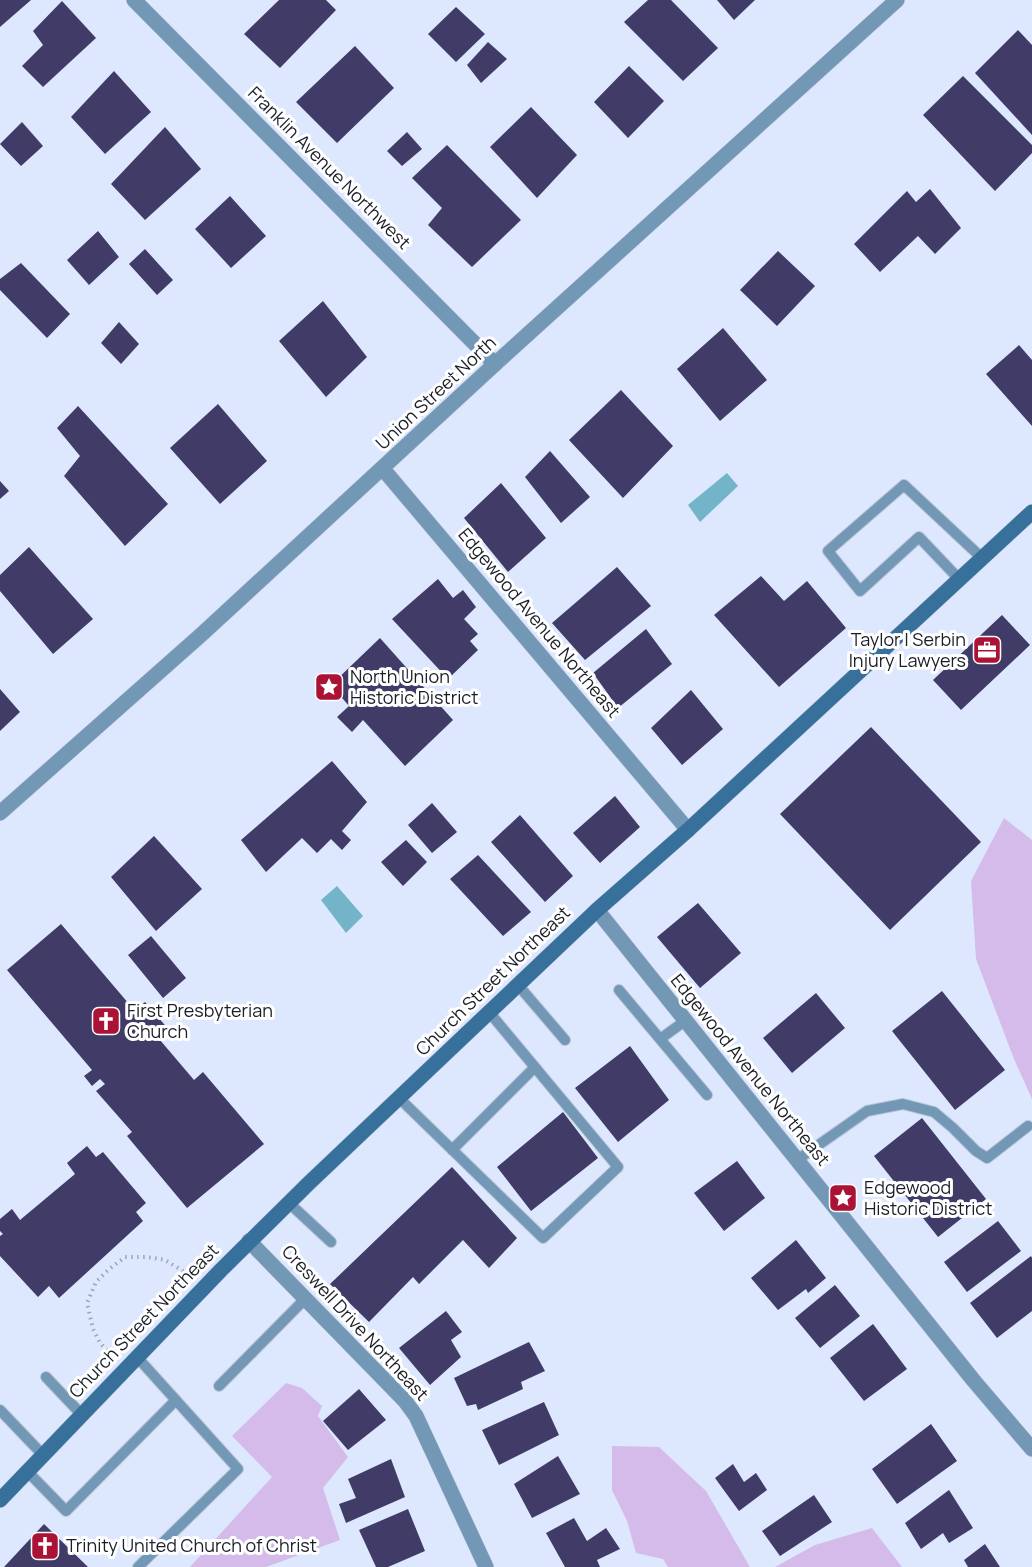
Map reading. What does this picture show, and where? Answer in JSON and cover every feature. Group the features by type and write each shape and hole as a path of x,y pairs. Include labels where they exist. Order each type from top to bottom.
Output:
{"main road":[{"name":"Church Street Northeast","path":"0,1500 249,1241 597,910 688,830 1032,512"}],"street":[{"name":"Franklin Avenue Northwest","path":"135,0 495,364"},
{"name":"Union Street North","path":"0,813 202,634 495,364 897,0"},
{"name":"Edgewood Avenue Northeast","path":"383,469 688,830"},
{"name":"Edgewood Avenue Northeast","path":"597,910 974,1381 1032,1449"},
{"name":"Creswell Drive Northeast","path":"249,1241 405,1401 416,1416 486,1567"}],"lane":[{"path":"958,579 919,537 860,591 828,551 904,484 981,558"},
{"path":"518,985 565,1040"},
{"path":"619,990 707,1095"},
{"path":"399,1098 543,1238 618,1167 489,1012"},
{"path":"660,1039 685,1021"},
{"path":"452,1150 535,1067"},
{"path":"797,1160 867,1111 903,1104 934,1112 976,1151 987,1158 1028,1125"},
{"path":"289,1203 331,1242"},
{"path":"219,1386 306,1298"},
{"path":"137,1357 238,1469 138,1567"},
{"path":"46,1377 82,1414"},
{"path":"27,1471 66,1510 176,1400"},
{"path":"0,1410 43,1455"}],"path":[{"path":"111,1355 100,1343 93,1329 87,1303 96,1282 108,1269 125,1257 147,1257 165,1260 191,1276"}],"shaded area":[{"path":"1004,818 1032,840 1032,1099 1014,1059 976,959 971,881"},
{"path":"286,1383 302,1388 322,1406 318,1416 348,1457 323,1488 340,1540 266,1567 190,1567 272,1477 232,1436"},
{"path":"612,1446 659,1447 706,1491 750,1567 668,1567 663,1559 636,1553 627,1521 612,1490"},
{"path":"872,1528 902,1567 775,1567 815,1545"}],"water":[{"path":"727,473 738,486 700,522 688,505"},
{"path":"337,886 363,916 346,933 321,900"}],"building":[{"path":"0,0 31,0 0,27"},
{"path":"279,0 326,0 336,10 280,68 244,34"},
{"path":"648,0 671,0 718,48 683,81 624,22"},
{"path":"717,0 755,0 734,20"},
{"path":"62,1 96,38 43,87 22,66 43,45 33,31"},
{"path":"456,7 485,34 456,62 428,34"},
{"path":"1018,30 1032,45 1032,135 975,73"},
{"path":"488,42 507,59 481,83 467,65"},
{"path":"355,46 394,88 337,143 296,102"},
{"path":"629,66 664,101 628,138 594,102"},
{"path":"114,71 151,112 105,154 71,117"},
{"path":"963,76 1032,145 1032,153 995,191 923,115"},
{"path":"531,107 577,155 537,198 490,147"},
{"path":"22,122 43,146 21,166 0,144"},
{"path":"165,127 201,169 145,220 111,184"},
{"path":"407,132 422,149 402,166 387,151"},
{"path":"447,145 521,220 472,267 428,225 442,208 412,178"},
{"path":"930,189 961,228 935,254 918,236 880,272 854,244 907,191 916,202"},
{"path":"230,196 266,236 231,268 195,229"},
{"path":"98,231 119,257 89,285 67,260"},
{"path":"145,249 173,280 157,295 129,264"},
{"path":"778,251 815,286 777,326 740,290"},
{"path":"21,263 70,314 47,338 0,290 0,279"},
{"path":"323,301 367,357 326,397 279,341"},
{"path":"119,322 139,344 121,364 101,343"},
{"path":"723,328 767,380 720,421 677,369"},
{"path":"1019,345 1032,360 1032,426 986,374"},
{"path":"621,390 673,446 623,498 569,440"},
{"path":"218,404 267,461 220,504 170,448"},
{"path":"78,406 168,504 125,546 64,476 80,456 57,428"},
{"path":"550,451 590,497 561,523 525,477"},
{"path":"0,481 9,491 0,499"},
{"path":"501,483 546,538 508,572 464,518"},
{"path":"29,547 93,619 53,654 0,591 0,575"},
{"path":"617,567 651,606 585,660 552,623"},
{"path":"761,576 784,601 807,581 846,628 779,687 714,615"},
{"path":"438,579 453,598 463,590 476,607 464,619 478,634 470,641 478,650 448,679 392,619"},
{"path":"1002,615 1030,645 961,710 933,680"},
{"path":"646,629 672,664 618,708 593,673"},
{"path":"380,638 453,720 405,766 363,720 352,732 337,717 349,706 331,685"},
{"path":"0,689 20,712 0,731"},
{"path":"691,690 723,729 682,765 651,728"},
{"path":"871,727 981,842 890,930 780,814"},
{"path":"332,761 367,802 342,831 351,840 342,850 331,839 317,853 302,838 266,872 241,840"},
{"path":"615,796 640,827 600,863 573,833"},
{"path":"432,803 457,832 432,853 408,825"},
{"path":"520,815 573,876 545,902 491,842"},
{"path":"154,836 202,889 156,931 111,877"},
{"path":"406,840 427,862 403,886 381,862"},
{"path":"478,855 531,912 503,936 450,879"},
{"path":"698,903 741,953 700,988 657,937"},
{"name":"First Presbyterian Church","path":"61,924 135,1011 145,1002 170,1031 160,1040 194,1080 203,1072 264,1144 187,1208 127,1136 132,1132 96,1091 105,1084 100,1079 92,1086 84,1076 92,1070 7,970"},
{"path":"151,936 186,978 163,998 128,955"},
{"path":"942,991 1005,1070 955,1110 892,1031"},
{"path":"816,993 845,1028 792,1073 763,1038"},
{"path":"630,1046 669,1100 618,1142 575,1088"},
{"path":"563,1112 598,1158 531,1211 497,1167"},
{"path":"922,1118 986,1199 938,1237 874,1156"},
{"path":"87,1146 96,1157 103,1152 146,1203 136,1212 143,1221 59,1298 49,1286 38,1297 0,1256 0,1236 3,1234 0,1231 0,1219 12,1209 20,1220 75,1174 67,1163"},
{"path":"737,1161 765,1198 724,1231 694,1193"},
{"path":"452,1167 517,1238 489,1268 463,1240 419,1284 413,1277 369,1322 330,1284"},
{"path":"998,1221 1021,1251 967,1292 944,1262"},
{"path":"796,1240 826,1278 808,1293 806,1289 778,1310 751,1278"},
{"path":"1031,1256 1032,1311 997,1338 970,1303"},
{"path":"835,1285 860,1316 820,1348 795,1318"},
{"path":"446,1311 462,1332 451,1340 461,1357 430,1385 399,1348"},
{"path":"873,1324 907,1369 864,1401 830,1358"},
{"path":"529,1342 545,1371 521,1382 523,1389 478,1410 476,1404 467,1406 454,1378"},
{"path":"359,1389 386,1420 348,1450 323,1421"},
{"path":"544,1402 559,1435 499,1465 482,1430"},
{"path":"931,1424 957,1461 897,1504 872,1469"},
{"path":"558,1456 580,1494 532,1518 514,1484"},
{"path":"391,1459 405,1497 346,1523 339,1504 356,1498 348,1479"},
{"path":"733,1464 744,1482 756,1473 767,1490 739,1511 715,1478"},
{"path":"949,1490 973,1528 949,1543 943,1533 921,1549 905,1523"},
{"path":"814,1495 832,1522 780,1556 762,1531"},
{"path":"408,1509 425,1551 388,1567 376,1567 359,1530"},
{"path":"574,1518 587,1541 606,1528 620,1549 597,1560 600,1567 565,1567 546,1533"},
{"name":"Trinity United Church of Christ","path":"44,1524 88,1567 4,1567"},
{"path":"985,1544 1000,1567 968,1567 964,1560"}],"place":[{"name":"Taylor | Serbin Injury Lawyers","path":"987,650"},
{"name":"North Union Historic District","path":"329,687"},
{"name":"First Presbyterian Church","path":"106,1021"},
{"name":"Edgewood Historic District","path":"843,1198"},
{"name":"Trinity United Church of Christ","path":"45,1546"}]}
